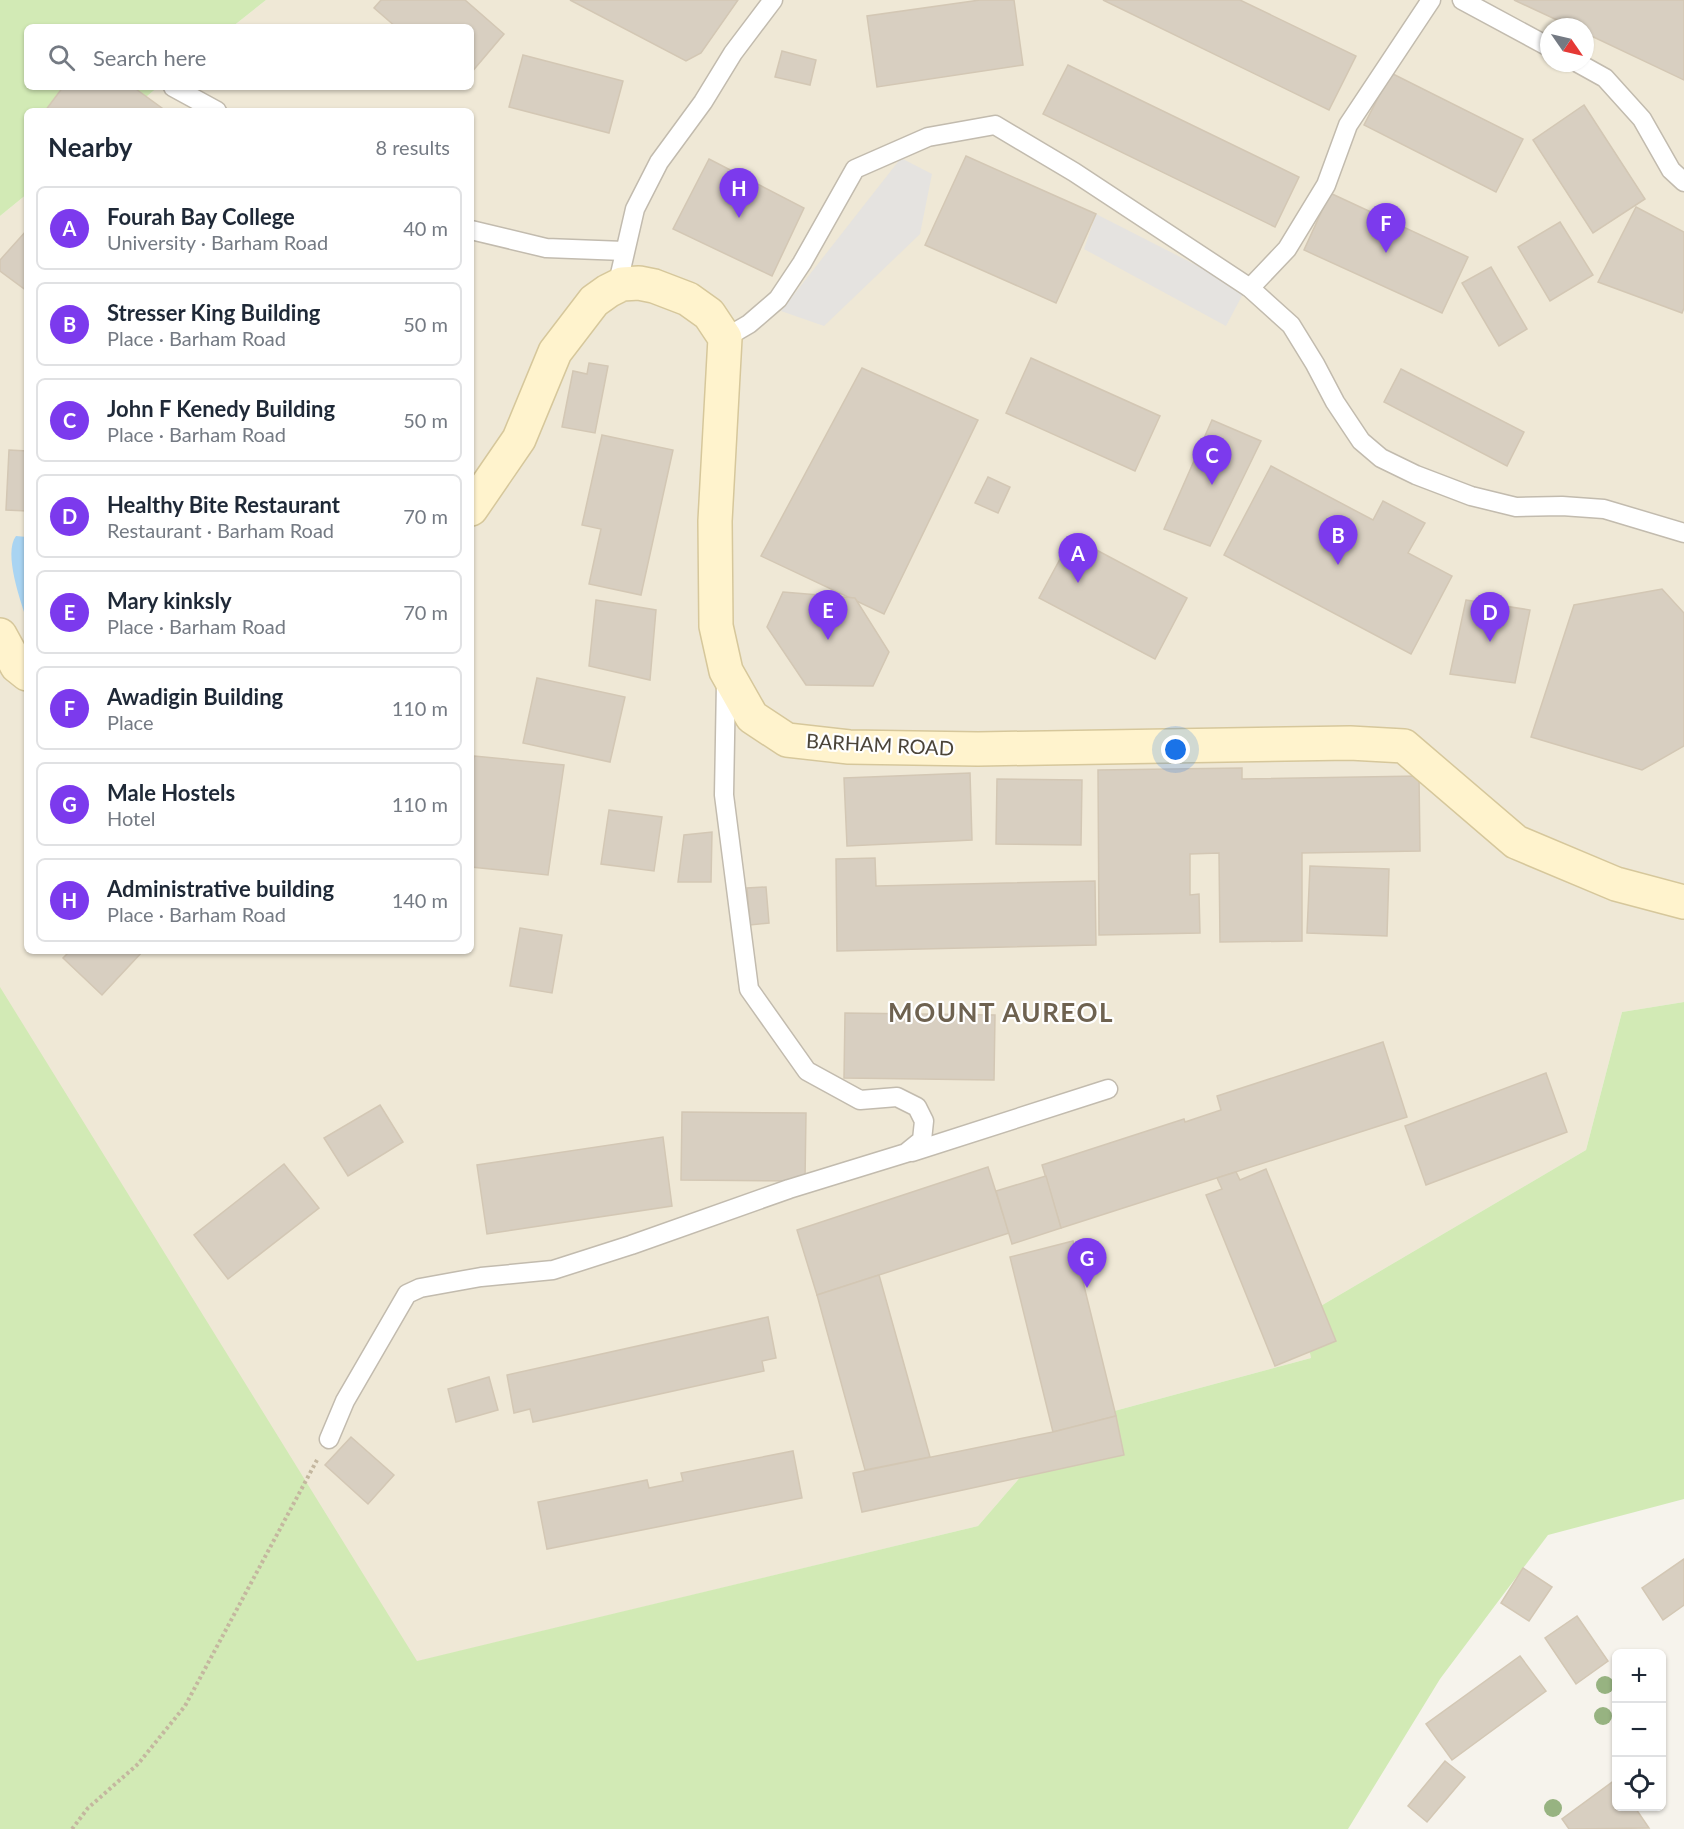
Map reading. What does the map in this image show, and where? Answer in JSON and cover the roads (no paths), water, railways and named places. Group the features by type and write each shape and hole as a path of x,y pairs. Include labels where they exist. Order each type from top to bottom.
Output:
{"street":[{"path":"474,505 519,439 555,352 594,301 608,291 622,284 639,283 654,286 687,299 709,314 725,338"},
{"name":"BARHAM ROAD","path":"725,338 715,521 716,626 726,671 752,717 787,740 849,747 978,749 1350,743 1404,746 1516,842 1616,884 1684,902"},
{"path":"0,635 17,666 24,672"}],"lane":[{"path":"622,284 620,274 635,209 659,162 703,102 733,53 773,0"},
{"path":"1250,288 1287,249 1326,185 1348,125 1431,0"},
{"path":"1462,0 1540,41"},
{"path":"1594,72 1605,78 1641,119 1671,170 1684,182"},
{"path":"178,90 212,108"},
{"path":"725,338 749,324 778,299 802,263 855,169 928,137 995,124 1074,172 1250,288 1291,325 1335,402 1361,441 1381,458 1416,475 1471,496 1516,507 1562,506 1604,509 1684,533"},
{"path":"474,231 546,248 624,251"},
{"path":"726,671 724,795 749,988 807,1071 860,1100 897,1097 917,1107 924,1121 922,1140 906,1154"},
{"path":"329,1438 345,1401 407,1294 420,1288 481,1277 553,1270 789,1189 1108,1089"}],"water":[{"path":"16,536 24,537 24,612 12,565 12,544"}],"place":[{"name":"Administrative building","path":"739,218"},
{"name":"Awadigin Building","path":"1386,253"},
{"name":"John F Kenedy Building","path":"1212,485"},
{"name":"Stresser King Building","path":"1338,565"},
{"name":"Fourah Bay College","path":"1078,583"},
{"name":"Mary kinksly","path":"828,640"},
{"name":"Healthy Bite Restaurant","path":"1490,642"},
{"name":"Male Hostels","path":"1087,1288"}],"district":[{"name":"MOUNT AUREOL","path":"1001,1013"}]}
